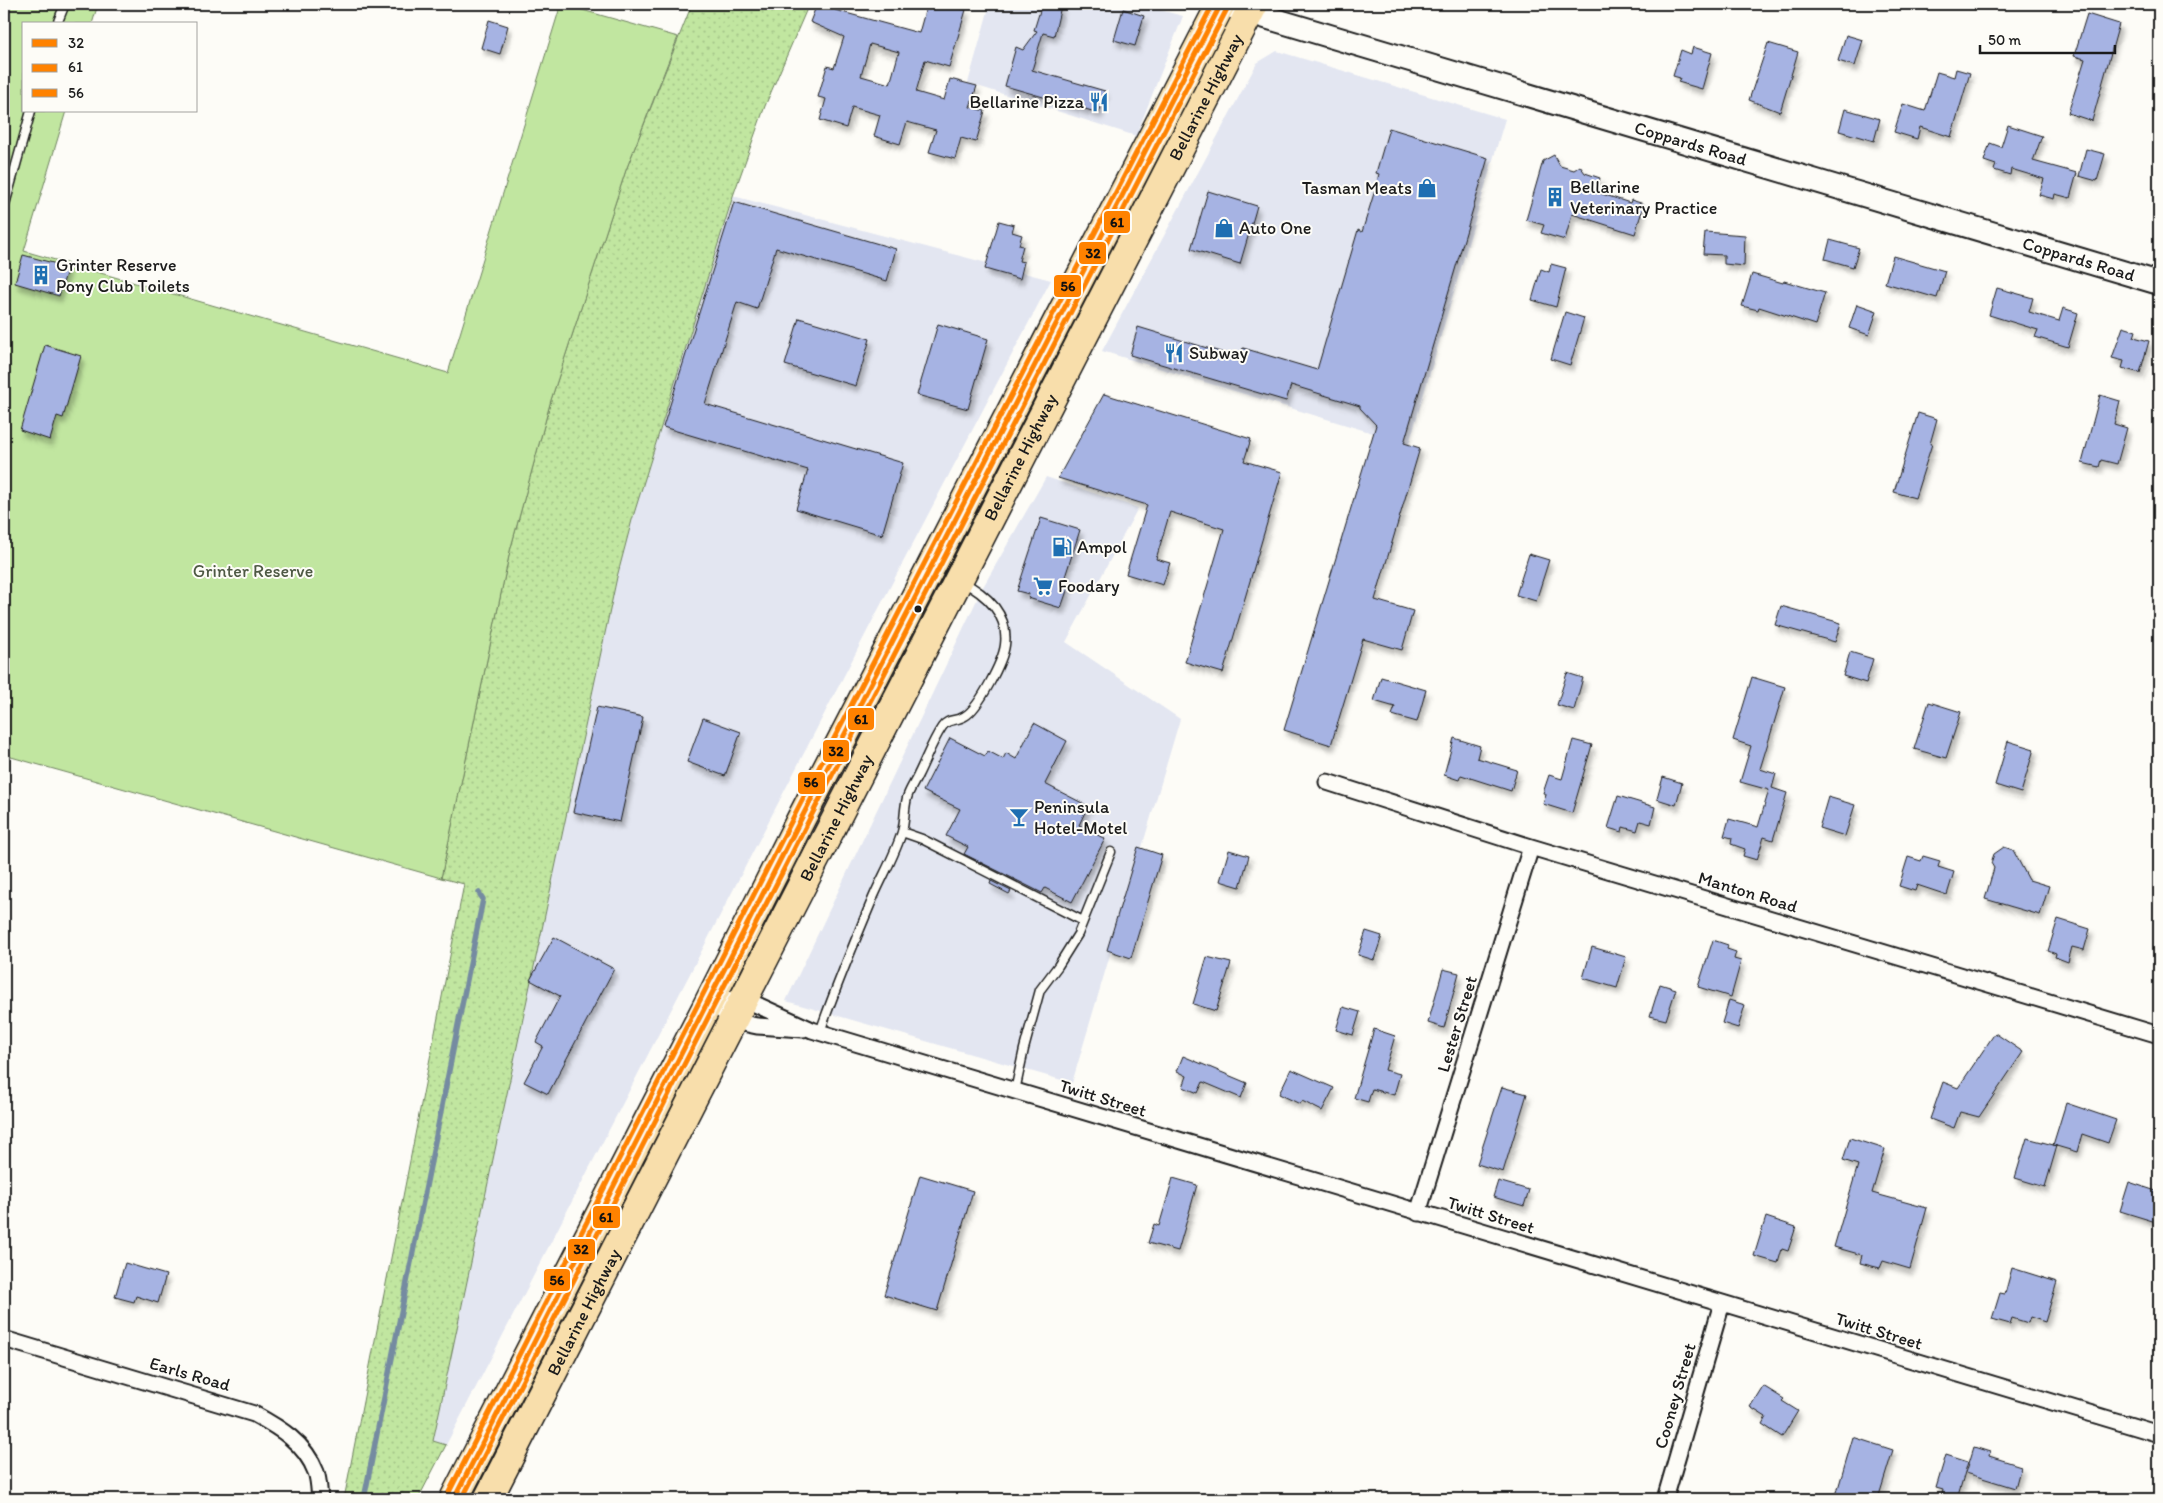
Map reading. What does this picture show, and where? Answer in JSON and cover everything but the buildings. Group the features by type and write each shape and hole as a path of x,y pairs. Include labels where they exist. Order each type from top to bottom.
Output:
{"highway":[{"name":"Bellarine Highway","path":"454,1499 710,1000 805,810 1221,4"},
{"name":"Bellarine Highway","path":"488,1499 1252,8"}],"street":[{"name":"Coppards Road","path":"1221,4 1252,8 2159,283"},
{"name":"Manton Road","path":"1327,782 1531,847 2159,1035"},
{"name":"Lester Street","path":"1418,1213 1531,847"},
{"name":"Twitt Street","path":"710,1000 2159,1434"},
{"name":"Twitt Street","path":"710,1000 739,1010 757,1026 816,1031"},
{"name":"Cooney Street","path":"1665,1499 1722,1303"},
{"name":"Earls Road","path":"4,1339 254,1414 283,1430 303,1449 316,1472 320,1499"}],"lane":[{"path":"58,22 65,4"},
{"path":"4,208 31,112"},
{"path":"816,1031 902,832 907,798 937,736 944,724 970,712 998,668 1003,656 1006,642 999,611 989,598 958,580"},
{"path":"902,832 922,839 1083,921"},
{"path":"1015,1091 1040,990 1062,960 1083,921 1111,852"}],"shaded area":[{"path":"990,4 1137,4 1183,16 1136,136 968,83"},
{"path":"1277,51 1505,119 1409,444 1102,351 1257,63"},
{"path":"733,196 1051,280 446,1445 433,1441 617,577 632,520"},
{"path":"1046,477 1138,508 1066,642 1180,719 1072,1083 786,1001 983,587"}],"green space":[{"name":"Grinter Reserve","path":"4,4 98,4 93,22 22,22 22,112 66,112 24,251 448,373 561,4 678,37 626,170 551,400 510,551 441,878 4,755"},
{"path":"692,4 809,4 765,106 733,196 632,520 617,577 433,1441 446,1445 418,1499 344,1499 464,884 441,878 510,551 551,400 626,170"}],"waterway":[{"path":"364,1499 483,899 479,893"}],"transit line":[{"name":"56","path":"447,1496 794,816 1213,4"},
{"name":"32","path":"454,1499 801,819 1221,4"},
{"name":"61","path":"462,1499 1228,7"}],"place":[{"name":"Bellarine Pizza","path":"1099,102"},
{"name":"Tasman Meats","path":"1427,188"},
{"name":"Bellarine Veterinary Practice","path":"1555,197"},
{"name":"Auto One","path":"1224,228"},
{"name":"Grinter Reserve Pony Club Toilets","path":"41,275"},
{"name":"Subway","path":"1174,353"},
{"name":"Ampol","path":"1062,547"},
{"name":"Foodary","path":"1043,586"},
{"name":"Peninsula Hotel-Motel","path":"1019,817"}]}
